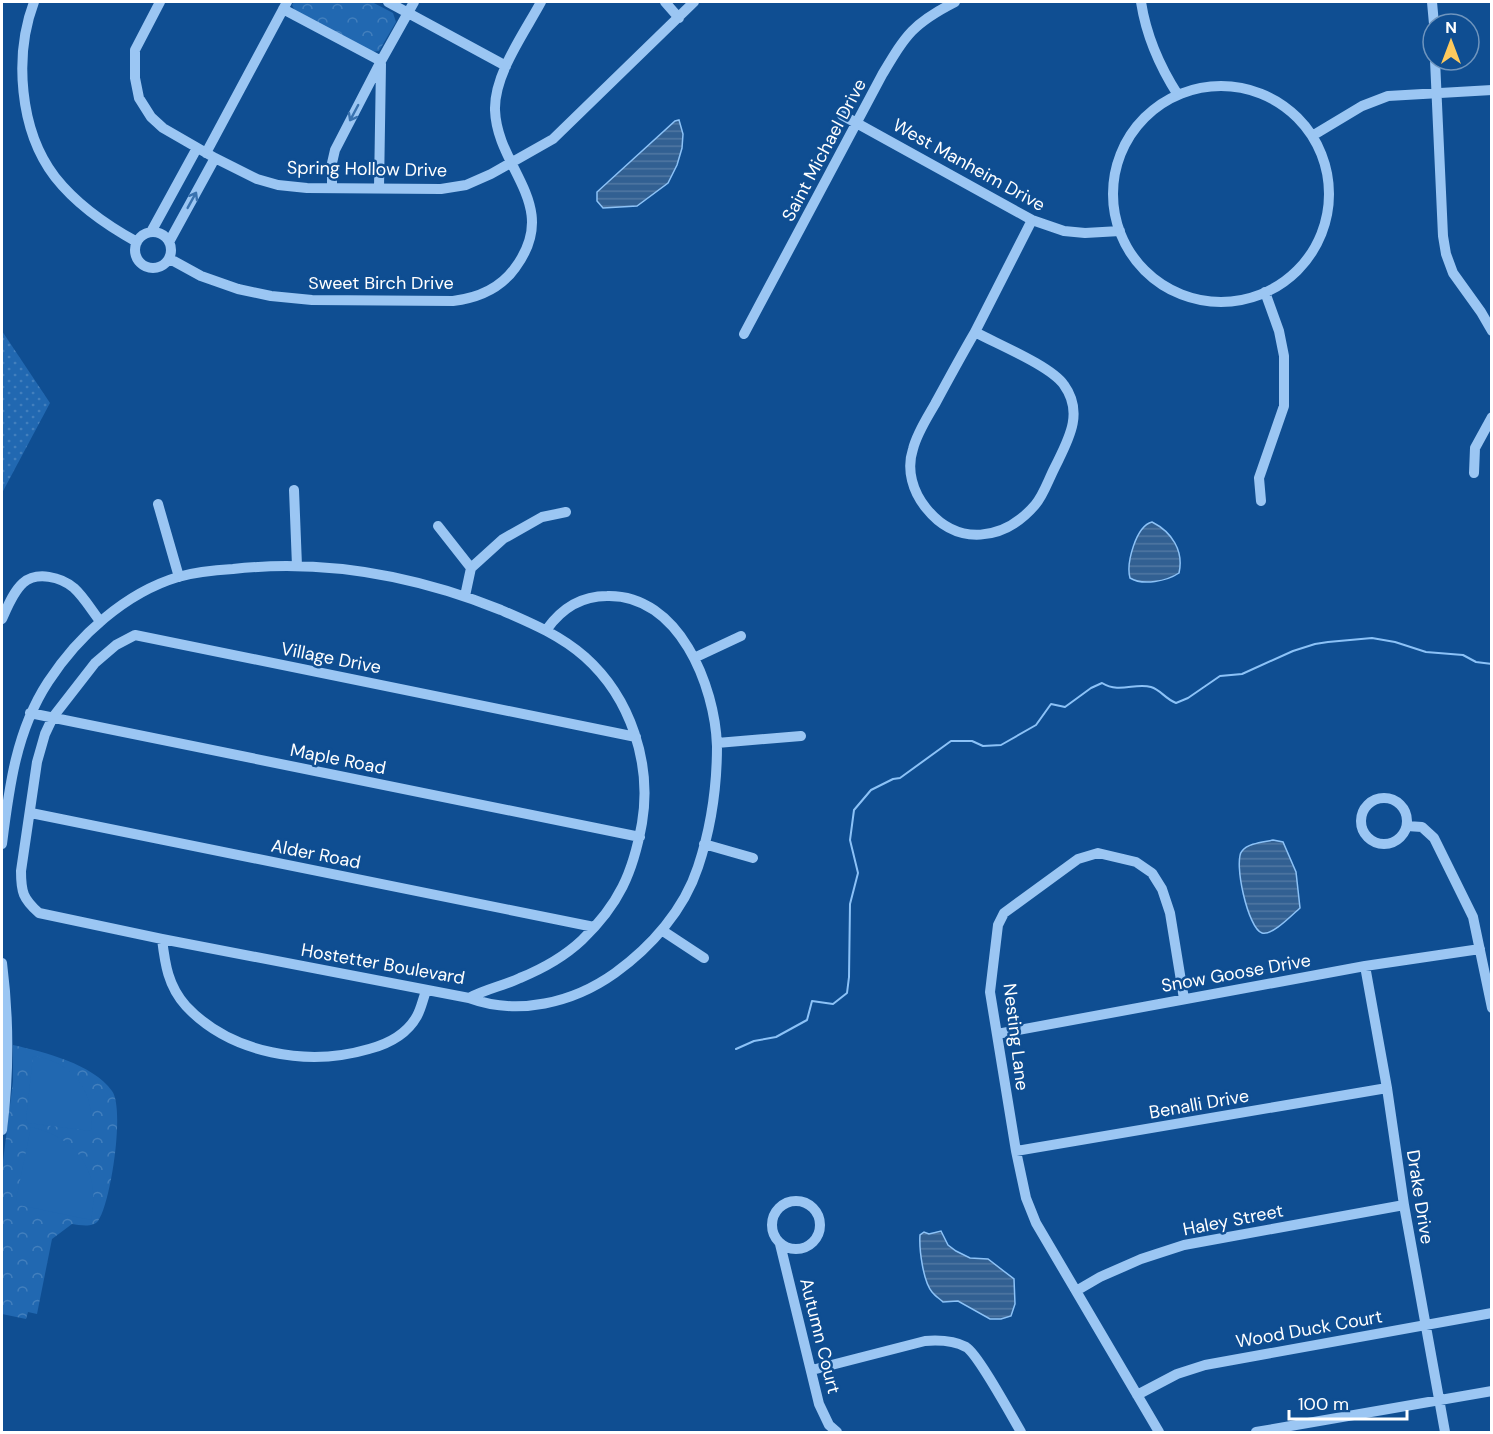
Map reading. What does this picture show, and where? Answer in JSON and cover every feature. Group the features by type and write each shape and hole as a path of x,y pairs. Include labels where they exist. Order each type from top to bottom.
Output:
{"street":[{"path":"34,2 28,17 22,54 25,102 32,131 53,175 68,191 100,221 137,242"},
{"name":"Spring Hollow Drive","path":"160,2 135,50 135,78 139,98 151,117 163,128 206,153 257,178 278,185 441,189 466,185 541,147 564,129 694,2"},
{"path":"388,2 506,66"},
{"path":"332,188 332,163 335,150 414,2"},
{"name":"Sweet Birch Drive","path":"170,259 201,276 228,286 271,296 312,300 453,301 474,298 491,290 509,277 522,259 529,241 532,223 531,205 523,183 502,144 496,127 495,107 497,91 506,66 541,2"},
{"path":"665,2 679,18"},
{"name":"Saint Michael Drive","path":"744,334 905,37 920,22 955,2"},
{"path":"1141,2 1149,36 1168,80 1178,95"},
{"path":"206,153 151,232 137,242 135,250 137,259 143,265 151,268 160,267 170,259 169,242 206,153 285,5 381,61"},
{"path":"379,188 381,61"},
{"path":"1436,72 1443,236 1446,254 1453,273 1481,312 1491,331"},
{"path":"1220,86 1252,91 1282,105 1299,118 1312,136 1327,170 1329,206 1325,224 1313,250 1296,271 1265,292 1227,301 1208,301 1188,297 1170,289 1147,272 1128,249 1114,212 1115,171 1121,152 1131,134 1144,118 1160,105 1198,88 1220,86"},
{"path":"1312,136 1362,106 1388,96 1491,90"},
{"name":"West Manheim Drive","path":"842,115 1032,220 1064,231 1085,233 1120,231"},
{"path":"975,332 1049,371 1064,384 1072,402 1075,417 1071,434 1037,503 1015,523 990,535 965,533 940,522 921,502 914,487 910,469 912,449 1032,220"},
{"path":"151,232 159,233 169,242"},
{"path":"1261,501 1259,478 1284,406 1284,356 1279,331 1265,292"},
{"path":"1474,473 1475,448 1491,417"},
{"path":"294,490 297,566"},
{"path":"158,504 179,577"},
{"path":"465,596 471,568 517,529 542,517 566,512"},
{"path":"438,526 471,568"},
{"name":"Hostetter Boulevard","path":"2,844 10,785 23,730 48,682 66,658 100,621 137,594 179,577 257,566 297,566 376,573 434,586 465,596 547,629 585,657 607,681 621,702 636,737 644,778 645,806 638,850 632,867 612,906 594,927 581,941 552,962 520,979 486,989 469,998 39,913 27,902 21,888 21,871 31,813"},
{"path":"2,619 21,584 33,577 45,576 60,580 75,589 100,621"},
{"path":"469,998 485,1004 504,1006 544,1004 564,1000 608,978 663,931 698,868 704,844 714,795 717,743 703,678 682,636 663,616 622,595 599,596 582,600 566,608 547,629"},
{"name":"Village Drive","path":"31,813 37,762 45,734 53,717 95,663 116,645 135,635 636,737"},
{"path":"694,658 741,636"},
{"name":"Maple Road","path":"30,713 640,837"},
{"path":"717,743 801,736"},
{"path":"1382,798 1392,799 1404,809 1407,826 1398,840 1384,845 1378,844 1371,841 1362,830 1362,814 1372,801 1382,798"},
{"name":"Alder Road","path":"31,813 594,927"},
{"path":"1407,826 1422,827 1434,838 1473,916 1491,1008"},
{"path":"704,844 753,858"},
{"name":"Nesting Lane","path":"1159,1432 1036,1223 1026,1198 990,992 998,926 1004,913 1078,859 1098,853 1136,862 1152,873 1162,889 1170,913 1184,999"},
{"path":"663,931 704,958"},
{"path":"162,939 166,972 186,1006 204,1021 231,1037 279,1054 302,1057 350,1055 393,1040 417,1017 426,991"},
{"name":"Snow Goose Drive","path":"997,1034 1365,966 1480,949"},
{"path":"2,963 7,1037 2,1130"},
{"name":"Drake Drive","path":"1365,966 1387,1088 1404,1205 1445,1432"},
{"name":"Benalli Drive","path":"1016,1151 1387,1088"},
{"name":"Autumn Court","path":"780,1244 787,1248 800,1249 808,1246 817,1237 820,1223 817,1212 810,1205 801,1201 786,1203 776,1211 772,1218 772,1230 780,1244 819,1404 829,1425 837,1432"},
{"name":"Haley Street","path":"1076,1291 1100,1277 1141,1259 1184,1245 1404,1205"},
{"name":"Wood Duck Court","path":"1137,1395 1177,1374 1205,1365 1491,1313"},
{"path":"812,1370 925,1341 941,1340 954,1343 967,1348 977,1359 1021,1432"},
{"path":"1256,1432 1491,1391"}],"green space":[{"path":"294,2 372,2 393,13 396,22 379,51 371,52 296,13 292,5"},
{"path":"2,331 50,403 2,493"},
{"path":"13,1045 67,1060 93,1073 112,1091 116,1101 117,1116 115,1156 103,1211 93,1225 72,1224 52,1239 37,1314 28,1312 26,1319 2,1314 2,1169 13,1081"},
{"path":"33,1056 59,1064 78,1081 90,1104 91,1131 28,1123 26,1120"},
{"path":"31,1127 61,1139 73,1148 82,1160 93,1187 91,1220 19,1205 16,1200"}],"shaded area":[{"path":"679,120 683,134 682,148 668,183 637,206 603,208 597,201 597,192 675,121"},
{"path":"1152,522 1165,531 1175,543 1180,557 1179,573 1155,582 1141,582 1130,578 1131,555 1141,530"},
{"path":"1273,840 1283,842 1296,872 1300,908 1276,928 1262,933 1257,929 1247,908 1239,867 1240,857 1242,851 1248,846"},
{"path":"941,1231 948,1245 956,1251 970,1258 988,1259 1014,1279 1015,1304 1011,1316 990,1319 958,1301 943,1302 932,1292 922,1265 920,1235 924,1232 929,1234"}],"waterway":[{"path":"736,1049 754,1041 776,1037 807,1020 812,1001 833,1004 847,993 850,904 858,873 850,840 854,810 871,790 900,778 951,741 972,741 983,746 1001,745 1036,725 1051,704 1065,707 1102,683 1115,688 1151,687 1176,703 1188,698 1220,676 1242,674 1293,651 1328,642 1372,638 1395,642 1426,652 1463,655 1476,662 1492,664"}]}
